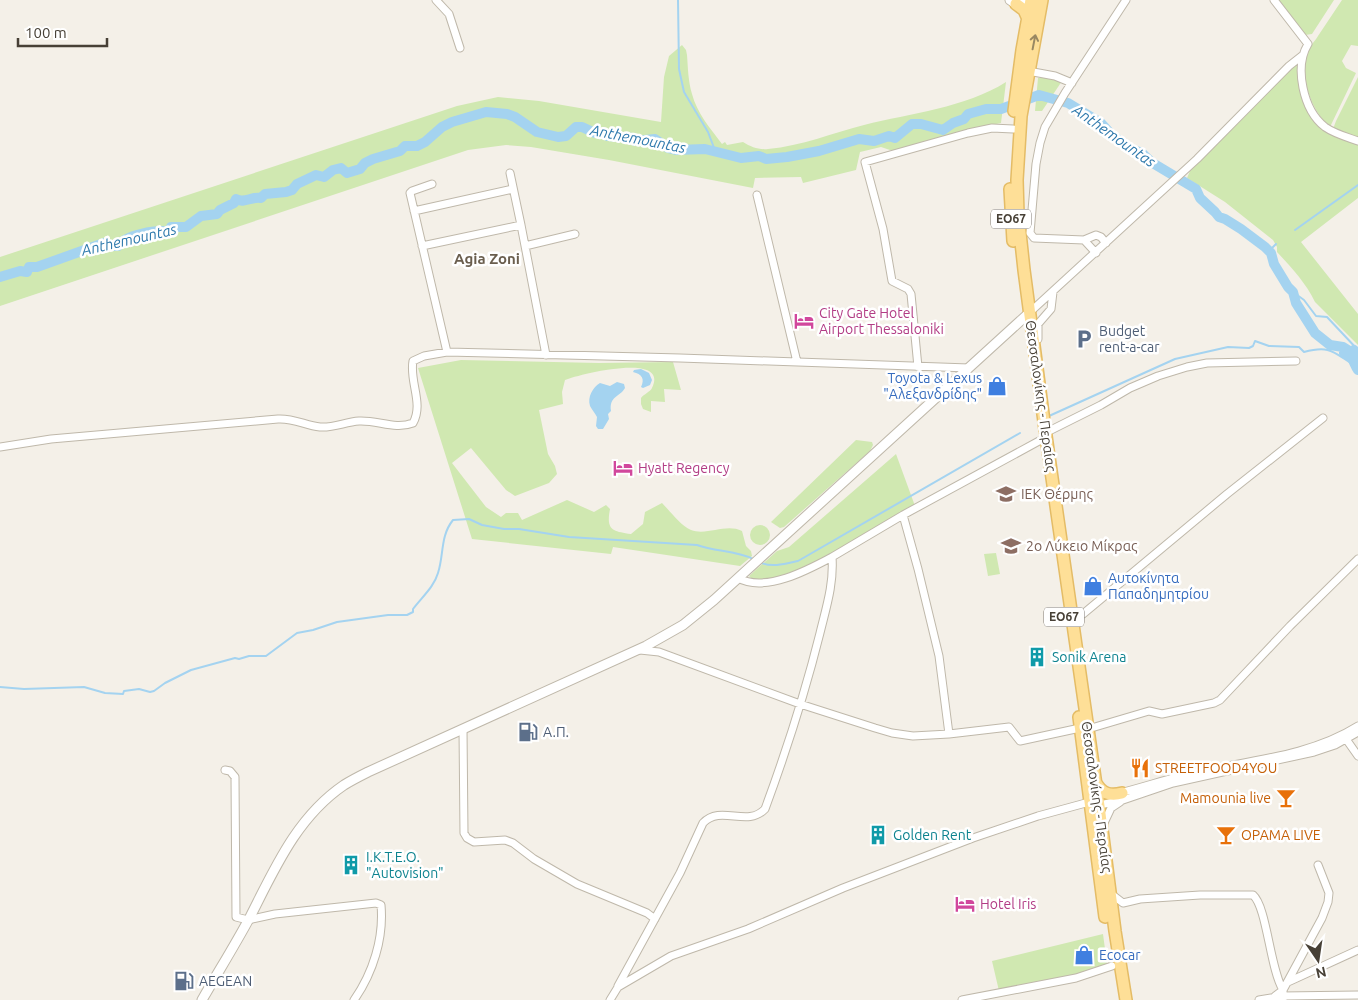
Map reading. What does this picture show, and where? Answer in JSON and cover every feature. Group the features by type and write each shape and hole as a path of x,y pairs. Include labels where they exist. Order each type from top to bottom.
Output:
{"main road":[{"name":"Θεσσαλονίκης - Περαίας","path":"1031,0 1016,121 1017,196 1026,316 1038,409 1072,618 1084,728 1096,781 1095,803 1102,830 1126,1000"},
{"name":"Θεσσαλονίκης - Περαίας","path":"1022,83 1028,71 1042,0"},
{"path":"1016,1 1028,19"},
{"name":"Θεσσαλονίκης - Περαίας","path":"1026,316 1039,384 1038,409"},
{"name":"Θεσσαλονίκης - Περαίας","path":"1042,434 1095,803 1112,966 1119,1000"},
{"path":"1096,781 1102,792 1123,796"}],"street":[{"path":"436,0 449,14 460,48"},
{"path":"1106,243 1096,235 1084,240 1042,240 1034,238 1030,232 1039,150 1050,116 1126,0"},
{"path":"1274,0 1308,44 1301,63 1307,99 1315,115 1325,127 1358,141"},
{"path":"202,1000 248,920 284,851 307,819 330,796 345,784 368,772 639,650 683,626 704,609 1164,190 1288,66 1303,55"},
{"path":"1028,71 1054,76 1072,83"},
{"path":"918,367 911,294 908,289 892,281 883,230 865,162 1016,121"},
{"path":"510,173 546,355"},
{"path":"432,184 411,191 447,352"},
{"path":"414,211 513,188"},
{"path":"757,196 797,362"},
{"path":"422,246 521,225"},
{"path":"525,246 575,234"},
{"path":"1084,240 1096,252"},
{"path":"1039,384 1038,324 1051,310 1053,292"},
{"path":"0,447 51,439 286,418 314,426 330,427 362,421 407,425 413,423 416,416 417,398 413,361 424,356 447,352 969,368"},
{"path":"738,578 750,582 772,581 808,569 832,558 1042,434 1101,405 1130,388 1158,376 1206,364 1296,361"},
{"path":"1072,618 1082,614 1227,494 1323,418"},
{"path":"903,515 939,656 949,734"},
{"path":"610,1000 680,873 702,823 721,815 752,818 758,816 765,809 793,730 813,659 830,592 832,558"},
{"path":"639,650 664,654 800,704 892,733 913,736 1009,727 1020,741 1084,728 1149,711 1162,714 1217,702 1358,559"},
{"path":"661,639 660,647 664,654"},
{"path":"1102,830 1111,808 1123,796 1184,775 1320,745 1346,734 1358,726"},
{"path":"463,729 464,833 467,838 474,842 505,840 513,843 534,859 576,884 655,919"},
{"path":"618,987 671,956 748,929 843,888 973,838 1065,809 1314,752 1358,732"},
{"path":"1346,739 1358,756"},
{"path":"225,770 230,771 235,777 236,916 248,920 275,914 376,903 381,905 379,946 368,974 354,1000"},
{"path":"1281,995 1322,918 1329,898 1327,887 1318,865"},
{"path":"1110,893 1123,902 1134,902 1140,899 1205,895 1253,895 1258,901 1281,995"},
{"path":"1288,982 1357,951"},
{"path":"962,1000 1076,978 1112,966"},
{"path":"1259,1000 1281,995 1358,995"}],"green space":[{"path":"1276,0 1334,0 1312,34 1305,35"},
{"path":"1342,0 1358,0 1358,46 1351,45 1342,61 1346,68 1356,73 1330,127 1323,121 1312,103 1304,71 1309,48"},
{"path":"682,45 686,50 688,74 694,101 704,120 722,144 725,142 727,145 743,142 755,148 765,149 793,145 864,125 955,104 990,91 1006,82 1001,123 968,130 893,151 881,147 860,152 856,170 803,183 801,177 755,178 753,188 531,147 506,145 468,150 0,306 0,257 457,106 498,97 539,101 661,122 664,77 669,56"},
{"path":"1296,65 1299,69 1312,115 1358,144 1358,198 1301,242 1358,314 1358,345 1315,302 1303,282 1277,252 1277,247 1273,240 1225,202 1187,178 1190,171"},
{"path":"1358,77 1358,139 1333,129"},
{"path":"1038,78 1062,81 1042,111 1035,111"},
{"path":"461,360 599,363 673,362 681,390 664,389 665,402 651,401 651,412 643,409 641,404 641,398 652,388 654,377 648,370 620,368 565,380 562,392 563,404 539,410 548,454 557,474 549,483 515,496 506,490 471,448 452,463 486,507 501,517 506,513 518,513 522,520 567,500 594,512 606,505 610,509 609,521 612,528 619,532 631,534 643,524 645,512 662,503 679,522 691,530 703,532 730,528 742,531 746,546 751,551 752,556 740,566 613,547 611,554 472,539 418,368"},
{"path":"856,440 872,442 873,445 870,451 784,527 780,528 771,522"},
{"path":"896,454 915,506 814,564 773,580 754,581 749,576 777,551 789,547"},
{"path":"760,525 767,528 770,535 767,542 760,545 753,542 750,535 753,528"},
{"path":"996,553 1000,574 988,576 984,554"},
{"path":"1103,934 1107,964 1076,975 999,991 992,961"}],"water":[{"path":"641,369 649,373 652,380 650,385 643,388 641,387 642,377 633,372 634,370"},
{"path":"617,382 624,384 625,388 613,400 611,411 608,414 609,419 603,429 598,429 596,426 597,417 589,403 591,393 600,383 610,386"}],"waterway":[{"path":"678,0 679,69 684,92 708,132 716,153"},
{"name":"Anthemountas","path":"0,277 20,271 27,272 29,267 37,267 104,243 110,246 118,246 121,242 134,236 157,231 169,232 171,227 186,227 201,216 217,214 220,210 234,203 236,199 261,198 265,194 286,192 292,190 297,184 316,175 324,177 333,170 341,168 347,173 360,169 365,163 373,159 400,151 405,146 417,146 425,142 442,127 452,122 486,112 507,114 515,117 537,132 558,137 566,136 576,127 582,127 595,133 633,138 635,141 655,139 668,148 676,150 705,149 741,158 759,156 766,159 819,151 859,139 874,141 889,136 895,138 912,124 921,124 943,130 953,123 964,119 968,114 986,109 1001,109 1039,95 1068,103 1101,123 1128,148 1142,153 1151,162 1196,189 1200,198 1219,217 1241,229 1271,253 1274,264 1293,292 1296,303 1315,333 1330,345 1343,347 1351,352 1354,350 1358,354"},
{"path":"1295,230 1358,185"},
{"path":"1271,253 1271,249 1276,244"},
{"name":"Anthemountas","path":"1293,292 1304,300 1316,316 1327,317 1358,350"},
{"path":"1049,416 1175,359 1228,347 1249,348 1253,346 1255,341 1269,346 1299,347 1304,352 1320,349 1331,351 1354,365"},
{"name":"Anthemountas","path":"1344,353 1352,358 1358,370"},
{"path":"759,562 774,565 798,561 1020,433"},
{"path":"0,687 24,689 84,687 105,693 123,694 124,691 139,689 150,692 191,670 235,658 266,656 297,633 337,622 388,615 407,615 413,612 413,609 436,578 446,532 453,520 469,519 482,525 504,529 519,529 569,537 697,545 753,559"}],"place":[{"name":"City Gate Hotel Airport Thessaloniki","path":"804,321"},
{"name":"Budget rent-a-car","path":"1084,339"},
{"name":"Toyota & Lexus \"Αλεξανδρίδης\"","path":"997,386"},
{"name":"Hyatt Regency","path":"623,468"},
{"name":"ΙΕΚ Θέρμης","path":"1006,494"},
{"name":"2ο Λύκειο Μίκρας","path":"1011,546"},
{"name":"Αυτοκίνητα Παπαδημητρίου","path":"1093,586"},
{"name":"Sonik Arena","path":"1037,657"},
{"name":"Α.Π.","path":"528,732"},
{"name":"STREETFOOD4YOU","path":"1140,768"},
{"name":"Mamounia live","path":"1286,798"},
{"name":"Golden Rent","path":"878,835"},
{"name":"ΟΡΑΜΑ LIVE","path":"1226,835"},
{"name":"I.Κ.Τ.Ε.Ο. \"Autovision\"","path":"351,865"},
{"name":"Hotel Iris","path":"965,904"},
{"name":"Ecocar","path":"1084,955"},
{"name":"AEGEAN","path":"184,981"}],"district":[{"name":"Agia Zoni","path":"487,259"}]}
